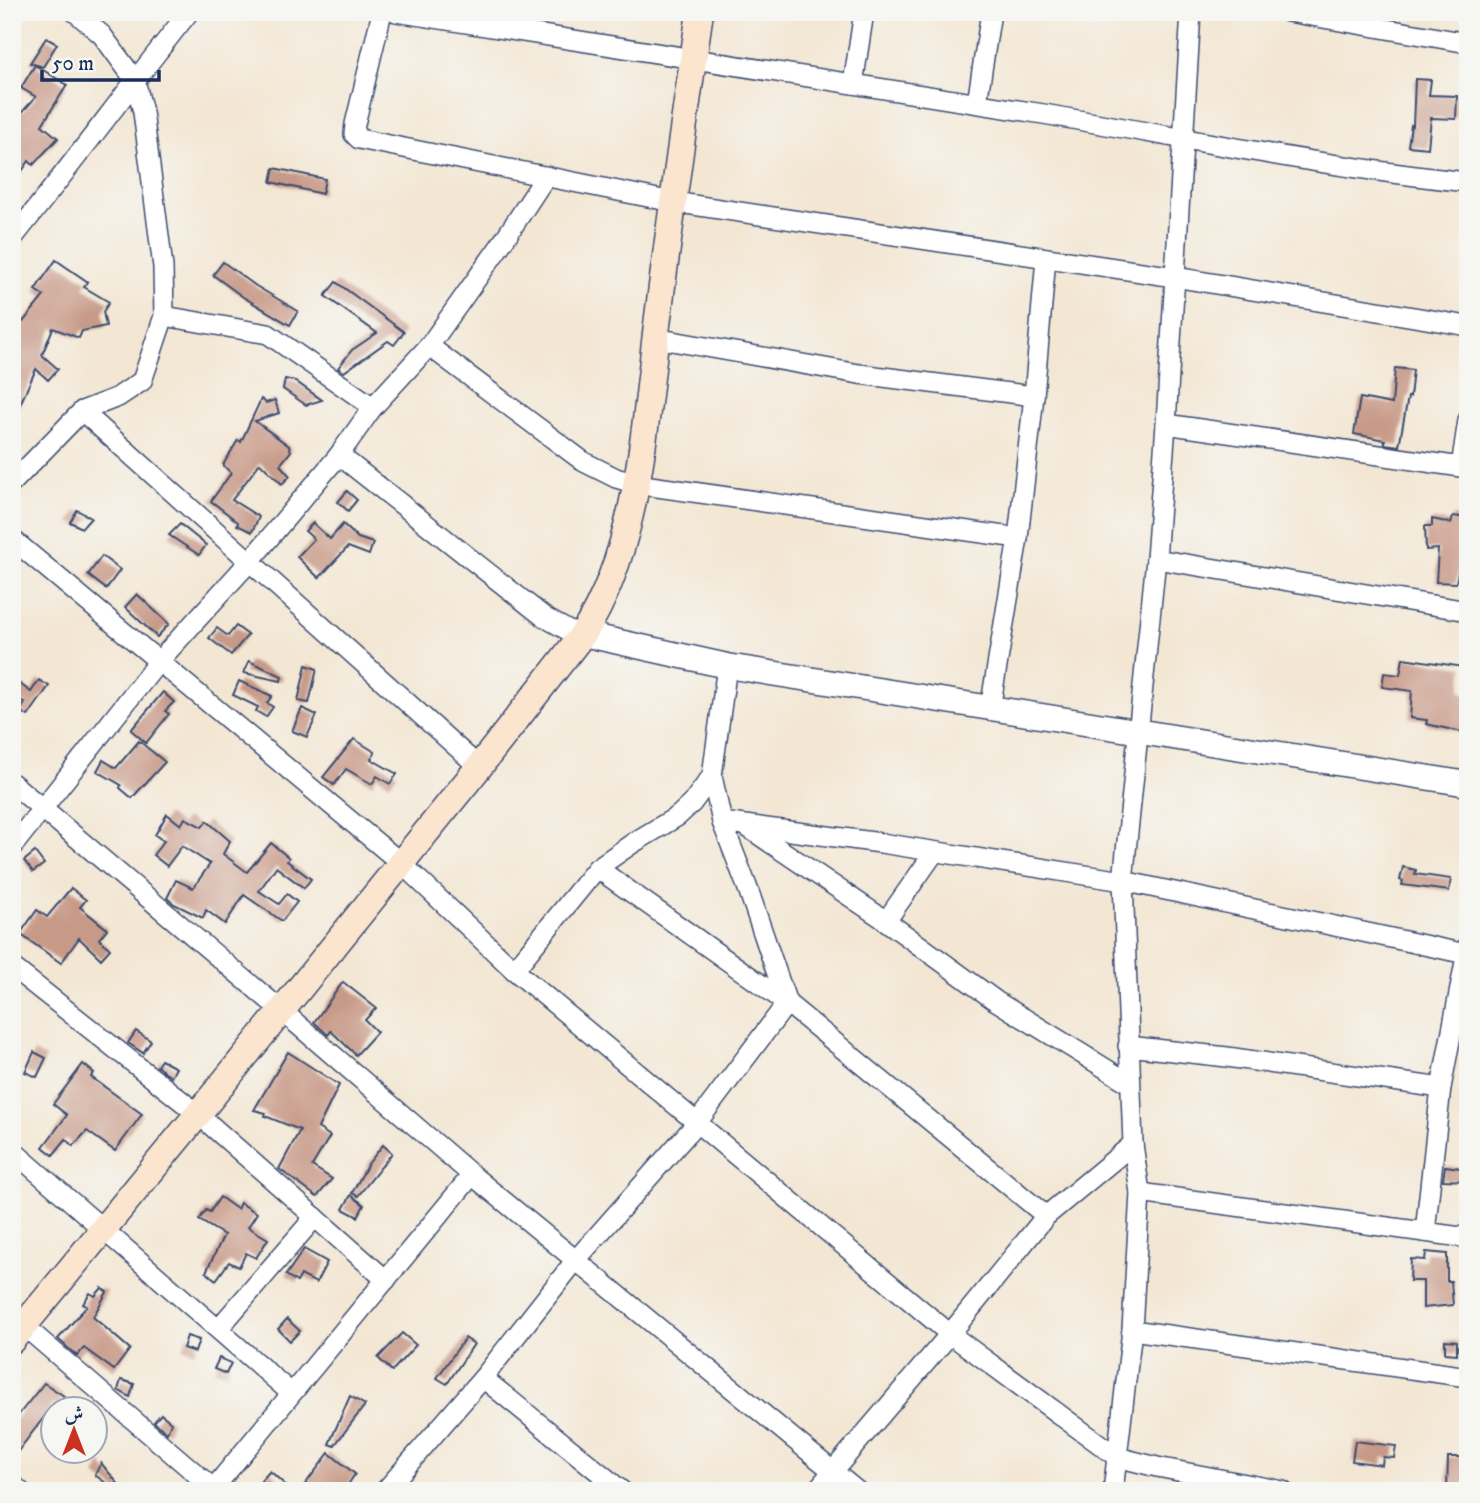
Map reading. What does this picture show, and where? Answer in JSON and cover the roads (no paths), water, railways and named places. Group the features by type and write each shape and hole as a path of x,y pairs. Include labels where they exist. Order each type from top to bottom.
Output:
{"main road":[{"path":"18,1333 479,766 583,634 597,612 607,589 636,484 700,12"}],"street":[{"path":"12,483 82,411 118,397 142,381 146,376 164,316 163,267 143,112 135,80 102,35 75,12"},
{"path":"12,240 88,146 135,80 189,12"},
{"path":"382,12 355,124 354,132 358,138 673,202 1175,276 1468,326"},
{"path":"396,12 977,103 1342,167 1468,182"},
{"path":"853,84 864,12"},
{"path":"977,103 992,12"},
{"path":"1113,1491 1132,1330 1140,1193 1129,1083 1122,881 1156,559 1191,12"},
{"path":"1288,12 1468,43"},
{"path":"12,847 159,661 250,561 339,455 373,407 429,346 546,176"},
{"path":"990,709 1018,538 1046,258"},
{"path":"164,316 268,334 373,407"},
{"path":"655,338 859,374 1034,396"},
{"path":"429,346 584,462 616,478 636,484 1018,538"},
{"path":"82,411 479,766"},
{"path":"1166,424 1464,467 1468,420"},
{"path":"339,455 544,617 569,631 727,666 1468,784"},
{"path":"12,539 401,863 514,970 950,1334 1117,1457 1283,1491"},
{"path":"1156,559 1468,611"},
{"path":"727,666 712,776 722,822 748,888 787,1003"},
{"path":"514,970 597,868 633,842 678,816 692,803 712,776"},
{"path":"12,783 472,1175 857,1491"},
{"path":"722,822 881,843 1122,881 1467,950 1441,1088 1425,1232"},
{"path":"744,825 886,921 996,1001 1129,1083"},
{"path":"886,921 934,853"},
{"path":"597,868 787,1003 1046,1216"},
{"path":"12,967 198,1114 386,1280"},
{"path":"395,1487 575,1261 696,1124 787,1003"},
{"path":"1128,1046 1227,1056 1441,1088"},
{"path":"816,1491 1046,1216 1133,1144"},
{"path":"12,1150 291,1393"},
{"path":"18,1333 214,1490 472,1175"},
{"path":"1140,1193 1468,1238"},
{"path":"218,1329 315,1217"},
{"path":"1132,1330 1468,1377"},
{"path":"483,1378 622,1491"},
{"path":"12,1484 20,1491"}]}
